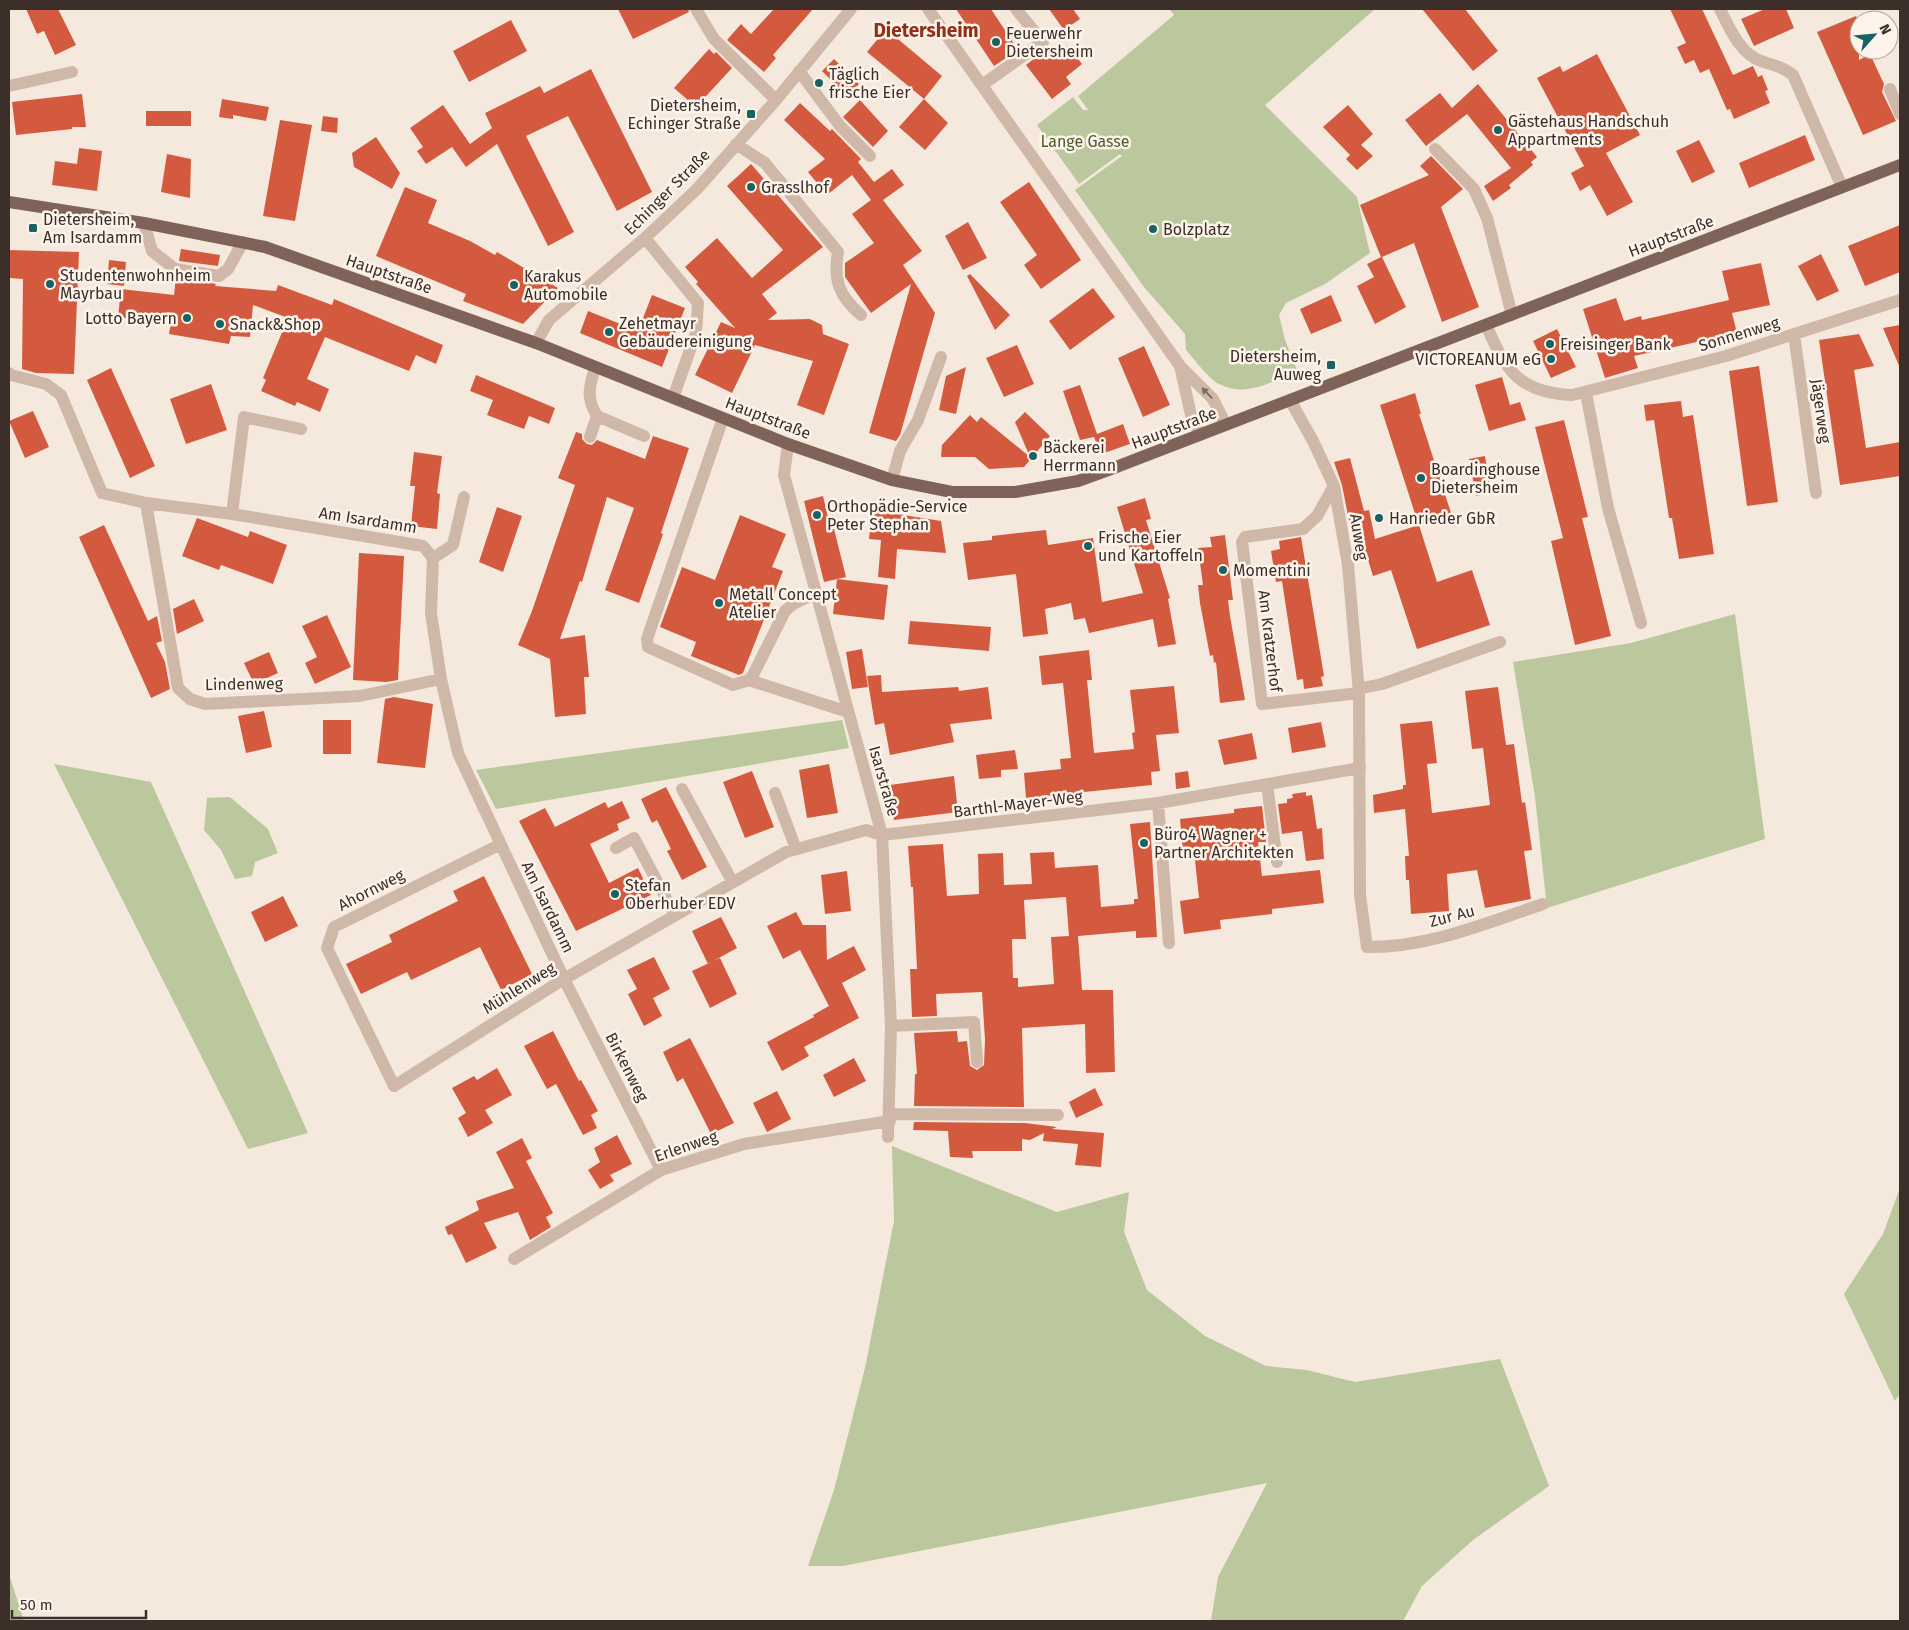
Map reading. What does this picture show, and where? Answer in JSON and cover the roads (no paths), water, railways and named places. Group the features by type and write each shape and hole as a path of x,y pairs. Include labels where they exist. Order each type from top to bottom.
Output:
{"main road":[{"name":"Hauptstraße","path":"9,202 144,223 265,247 536,343 788,444 892,480 952,492 1023,490 1078,481 1900,165"}],"street":[{"path":"696,9 714,40 776,100"},
{"name":"Echinger Straße","path":"536,343 549,320 645,238 696,189 776,100 851,9"},
{"path":"928,9 1180,366 1213,399 1226,425"},
{"path":"982,85 1043,42 1016,9"},
{"path":"1720,9 1740,45 1759,61 1780,66 1794,75 1842,187"},
{"path":"799,71 840,126 870,156"},
{"path":"9,86 72,72"},
{"path":"1890,89 1900,114"},
{"path":"736,144 765,163 838,252 834,270 845,301 860,315"},
{"path":"1435,149 1474,189 1484,210 1512,315"},
{"path":"144,223 152,251 175,269 219,276 228,269 243,242"},
{"path":"645,238 698,304 696,333 673,398"},
{"name":"Sonnenweg","path":"1486,325 1500,356 1518,380 1553,394 1586,393 1726,356 1900,300"},
{"name":"Jägerweg","path":"1794,334 1816,493"},
{"path":"892,480 900,451 918,420 942,357"},
{"path":"1180,366 1191,415 1200,435"},
{"path":"595,368 591,381 589,403 597,416 644,436"},
{"name":"Am Isardamm","path":"9,373 11,376 46,384 61,395 102,493 146,503 232,514 424,546 433,558 431,614 441,679 458,754 564,979"},
{"path":"1586,393 1608,508 1641,623"},
{"name":"Auweg","path":"1290,400 1313,441 1334,486 1348,566 1359,691 1360,895 1367,947"},
{"path":"590,437 597,416"},
{"path":"232,514 244,418 301,429"},
{"path":"723,418 647,639 648,647 733,685 749,680 848,712"},
{"name":"Isarstraße","path":"788,444 784,475 882,836 892,1026 888,1137"},
{"name":"Am Kratzerhof","path":"1334,486 1317,516 1303,529 1245,537 1242,542 1262,704 1359,691"},
{"path":"433,558 453,545 464,497"},
{"name":"Lindenweg","path":"146,503 178,688 190,699 205,704 360,696 441,679"},
{"path":"749,680 785,611 793,604 816,593"},
{"path":"1359,691 1500,642"},
{"name":"Barthl-Mayer-Weg","path":"882,836 1158,803 1360,768"},
{"path":"1267,784 1277,862"},
{"path":"682,789 732,882"},
{"path":"775,793 796,849"},
{"path":"1158,803 1169,943"},
{"name":"Mühlenweg","path":"394,1086 564,979 786,852 866,830 882,836"},
{"path":"616,848 634,838 675,915"},
{"name":"Ahornweg","path":"394,1086 327,948 334,927 500,844"},
{"name":"Zur Au","path":"1367,947 1390,947 1456,934 1543,904"},
{"name":"Birkenweg","path":"564,979 661,1170"},
{"path":"892,1026 974,1022 977,1062"},
{"name":"Erlenweg","path":"514,1260 661,1170 744,1144 890,1118 1058,1115"}],"place":[{"name":"Feuerwehr Dietersheim","path":"996,42"},
{"name":"Täglich frische Eier","path":"819,83"},
{"name":"Dietersheim, Echinger Straße","path":"751,114"},
{"name":"Gästehaus Handschuh Appartments","path":"1498,130"},
{"name":"Grasslhof","path":"751,187"},
{"name":"Dietersheim, Am Isardamm","path":"33,228"},
{"name":"Bolzplatz","path":"1153,229"},
{"name":"Studentenwohnheim Mayrbau","path":"50,284"},
{"name":"Karakus Automobile","path":"514,285"},
{"name":"Lotto Bayern","path":"187,318"},
{"name":"Snack&Shop","path":"220,324"},
{"name":"Zehetmayr Gebäudereinigung","path":"609,332"},
{"name":"Freisinger Bank","path":"1550,344"},
{"name":"VICTOREANUM eG","path":"1551,359"},
{"name":"Dietersheim, Auweg","path":"1331,365"},
{"name":"Bäckerei Herrmann","path":"1033,456"},
{"name":"Boardinghouse Dietersheim","path":"1421,478"},
{"name":"Orthopädie-Service Peter Stephan","path":"817,515"},
{"name":"Hanrieder GbR","path":"1379,518"},
{"name":"Frische Eier und Kartoffeln","path":"1088,546"},
{"name":"Momentini","path":"1223,570"},
{"name":"Metall Concept Atelier","path":"719,603"},
{"name":"Büro4 Wagner + Partner Architekten","path":"1144,843"},
{"name":"Stefan Oberhuber EDV","path":"615,894"}],"district":[{"name":"Dietersheim","path":"926,30"}],"park label":[{"name":"Lange Gasse","path":"1085,141"}]}
